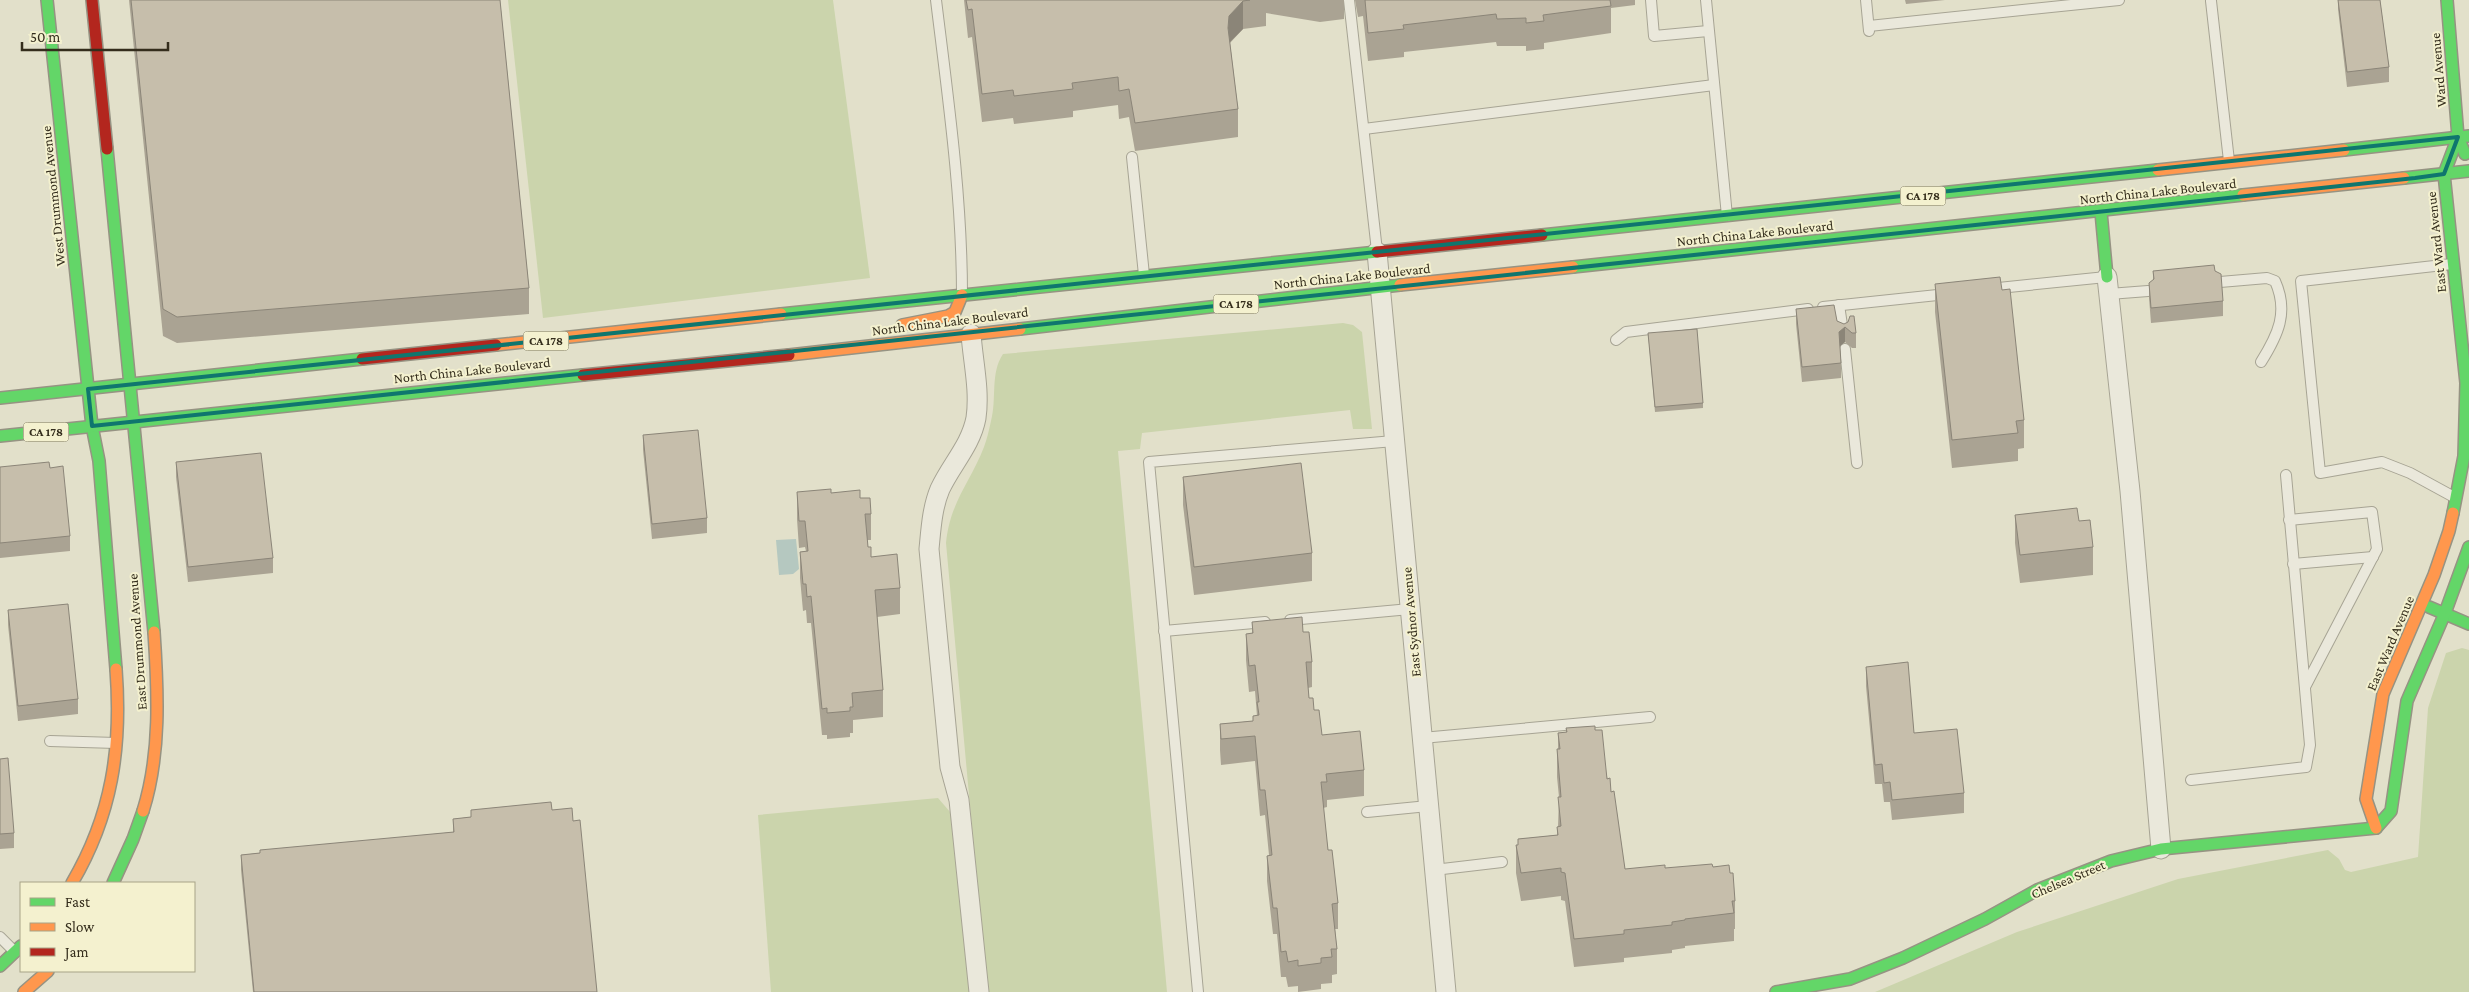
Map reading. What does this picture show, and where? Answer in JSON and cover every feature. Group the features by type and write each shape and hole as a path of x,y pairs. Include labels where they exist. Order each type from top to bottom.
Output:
{"main road":[{"name":"West Drummond Avenue","path":"47,0 92,426"},
{"path":"92,0 131,385"},
{"name":"Ward Avenue","path":"2447,0 2464,136"},
{"name":"North China Lake Boulevard","path":"0,398 962,295 1144,278 1377,252 2229,164 2464,136"},
{"path":"2464,136 2469,162"},
{"path":"2444,174 2464,136"},
{"name":"North China Lake Boulevard","path":"0,436 439,389 809,353 1381,287 2101,212 2469,171"},
{"name":"East Ward Avenue","path":"2376,828 2366,800 2383,694 2423,604 2449,531 2464,456 2466,383 2444,174"},
{"path":"2101,212 2108,285"},
{"path":"886,327 923,322 948,316 955,312 962,295"},
{"path":"809,353 824,338"},
{"name":"East Drummond Avenue","path":"113,882 136,834 154,762 156,727 157,689 131,385"},
{"name":"East Drummond Avenue","path":"73,882 90,852 101,824 116,761 118,743 117,682 110,586 99,461 92,426"},
{"path":"2376,828 2390,811 2407,701 2445,613 2469,547"},
{"path":"2423,604 2469,624"},
{"name":"Chelsea Street","path":"1776,992 1850,979 1904,958 2037,890 2085,869 2161,849 2376,828"},
{"path":"0,966 19,953"},
{"path":"24,992 41,976"}],"street":[{"name":"East Sydnor Avenue","path":"1377,252 1446,992"},
{"path":"2108,285 2130,491 2161,849"},
{"path":"971,334 977,384 976,418 967,444 940,489 932,519 929,549 950,767 959,800 979,992"}],"lane":[{"path":"936,0 957,173 962,230 962,295"},
{"path":"1349,0 1377,252"},
{"path":"1651,0 1654,36 1708,31"},
{"path":"1706,0 1727,216"},
{"path":"1866,0 1869,28 2119,0"},
{"path":"2211,1 2229,164"},
{"path":"1364,129 1714,85"},
{"path":"1132,157 1144,278"},
{"path":"2453,264 2301,281 2320,473 2382,462 2410,473 2456,498"},
{"path":"2220,282 2267,278 2275,281 2282,306 2280,321 2277,336 2261,362"},
{"path":"1982,290 2108,285 2148,290"},
{"path":"1616,340 1626,332 1839,305 1962,292"},
{"path":"1839,305 1843,332"},
{"path":"1845,349 1857,464"},
{"path":"1198,992 1148,462 1394,440"},
{"path":"2191,780 2306,767 2310,745 2286,475"},
{"path":"2290,520 2372,512 2377,549 2305,688"},
{"path":"2293,564 2373,557"},
{"path":"1164,631 1410,609"},
{"path":"1422,738 1650,717"},
{"path":"50,741 118,743"},
{"path":"1367,812 1428,806"},
{"path":"1434,870 1502,862"},
{"path":"0,937 19,953"}],"highlighted area":[{"path":"2458,137 2444,174 2415,178 92,426 88,389"}],"green space":[{"path":"508,0 833,0 870,278 543,318"},
{"path":"1343,323 1353,325 1362,332 1372,429 1353,429 1350,410 1142,433 1140,449 1118,451 1167,992 987,992 946,543 948,529 956,504 979,460 986,441 993,413 996,369 999,361 1003,354"},
{"path":"2462,648 2469,650 2469,992 1875,992 2017,932 2178,879 2328,850 2339,859 2345,870 2351,872 2418,857 2428,708 2446,653"},
{"path":"938,798 957,820 969,992 771,992 758,815"}],"shaded area":[{"path":"796,539 799,569 793,574 779,575 776,540"}],"building":[{"path":"131,0 500,0 529,288 177,317 163,309"},
{"path":"966,0 1250,0 1243,1 1229,16 1228,28 1238,109 1135,123 1129,89 1119,91 1118,77 1072,83 1073,89 1014,96 1013,90 982,94 972,9 968,10"},
{"path":"1365,0 1610,0 1611,6 1543,15 1544,21 1526,23 1526,18 1497,19 1496,14 1403,25 1404,29 1368,33"},
{"path":"2338,0 2380,0 2389,67 2347,72"},
{"path":"2214,265 2215,271 2221,274 2223,301 2151,308 2149,283 2154,279 2153,271"},
{"path":"2000,277 2002,290 2010,289 2024,420 2016,421 2018,433 1952,440 1935,284"},
{"path":"1834,305 1837,321 1844,324 1848,322 1850,316 1854,316 1856,333 1852,333 1845,327 1839,332 1841,363 1802,367 1796,309"},
{"path":"1697,329 1703,403 1655,407 1648,333"},
{"path":"698,430 707,518 652,524 643,435"},
{"path":"261,453 273,558 188,567 176,462"},
{"path":"49,462 50,468 63,466 70,536 0,543 0,467"},
{"path":"1301,463 1312,553 1194,567 1183,477"},
{"path":"831,489 831,493 860,490 860,498 870,498 871,514 865,514 868,547 871,547 871,557 897,554 900,588 875,590 883,690 852,693 853,707 850,707 850,711 827,713 827,708 822,709 811,596 807,597 806,584 803,584 800,552 808,551 805,521 799,521 797,492"},
{"path":"2077,508 2079,521 2090,520 2093,547 2020,555 2015,515"},
{"path":"68,604 78,699 18,706 8,610"},
{"path":"1302,617 1303,632 1309,632 1312,662 1306,662 1309,698 1313,698 1314,710 1319,710 1322,735 1360,731 1364,770 1326,774 1327,782 1321,782 1328,850 1332,850 1338,903 1332,904 1337,949 1331,949 1332,957 1321,958 1321,963 1298,966 1298,960 1288,962 1286,951 1281,952 1277,908 1273,908 1267,856 1272,855 1265,790 1260,790 1255,736 1221,739 1220,724 1253,721 1253,716 1259,715 1255,665 1249,666 1246,634 1253,633 1252,622"},
{"path":"1908,662 1914,733 1957,729 1964,793 1892,800 1890,782 1884,783 1882,764 1875,765 1866,667"},
{"path":"1595,726 1595,730 1602,730 1607,779 1610,778 1611,792 1614,791 1625,869 1665,865 1665,868 1712,864 1713,867 1729,865 1730,873 1733,873 1735,901 1732,901 1734,913 1685,919 1672,922 1672,925 1624,930 1624,934 1574,939 1565,873 1561,872 1561,868 1521,873 1516,845 1518,845 1518,839 1558,835 1557,827 1561,826 1558,797 1561,797 1557,749 1560,749 1558,733 1567,732 1566,728"},
{"path":"8,758 14,833 0,834 0,759"},
{"path":"551,802 552,810 572,808 573,821 580,820 597,992 254,992 241,855 260,853 260,850 454,832 453,819 471,817 471,810"}],"traffic: fast":[{"path":"47,0 92,426 99,461 116,669"},
{"path":"2447,0 2458,137 2465,154"},
{"path":"2344,150 2469,136"},
{"path":"2453,513 2464,456 2466,383 2444,174 2458,137"},
{"path":"107,149 154,632"},
{"path":"1542,235 2158,170"},
{"path":"2404,178 2469,171"},
{"path":"1573,267 2243,195"},
{"path":"2101,212 2107,277"},
{"path":"781,314 1377,252"},
{"path":"1020,329 1400,285"},
{"path":"0,398 362,359"},
{"path":"0,436 583,375"},
{"path":"2376,828 2391,811 2407,701 2445,613 2469,547"},
{"path":"2429,607 2469,624"},
{"path":"113,882 133,839 143,811"},
{"path":"1776,992 1850,979 1903,958 1985,919 2037,890 2111,861 2161,849 2376,828"},
{"path":"0,966 20,947"}],"traffic: slow":[{"path":"2158,170 2344,150"},
{"path":"2243,195 2404,178"},
{"path":"1400,285 1573,267"},
{"path":"902,325 948,316 955,312 962,295"},
{"path":"496,345 781,314"},
{"path":"789,355 1020,329"},
{"path":"2376,828 2366,799 2383,694 2434,575 2453,513"},
{"path":"143,811 153,767 157,722 154,632"},
{"path":"73,882 86,858 97,832 111,780 117,726 116,669"},
{"path":"24,992 47,972"}],"traffic: jam":[{"path":"92,0 107,149"},
{"path":"1377,252 1542,235"},
{"path":"362,359 496,345"},
{"path":"583,375 789,355"}]}
